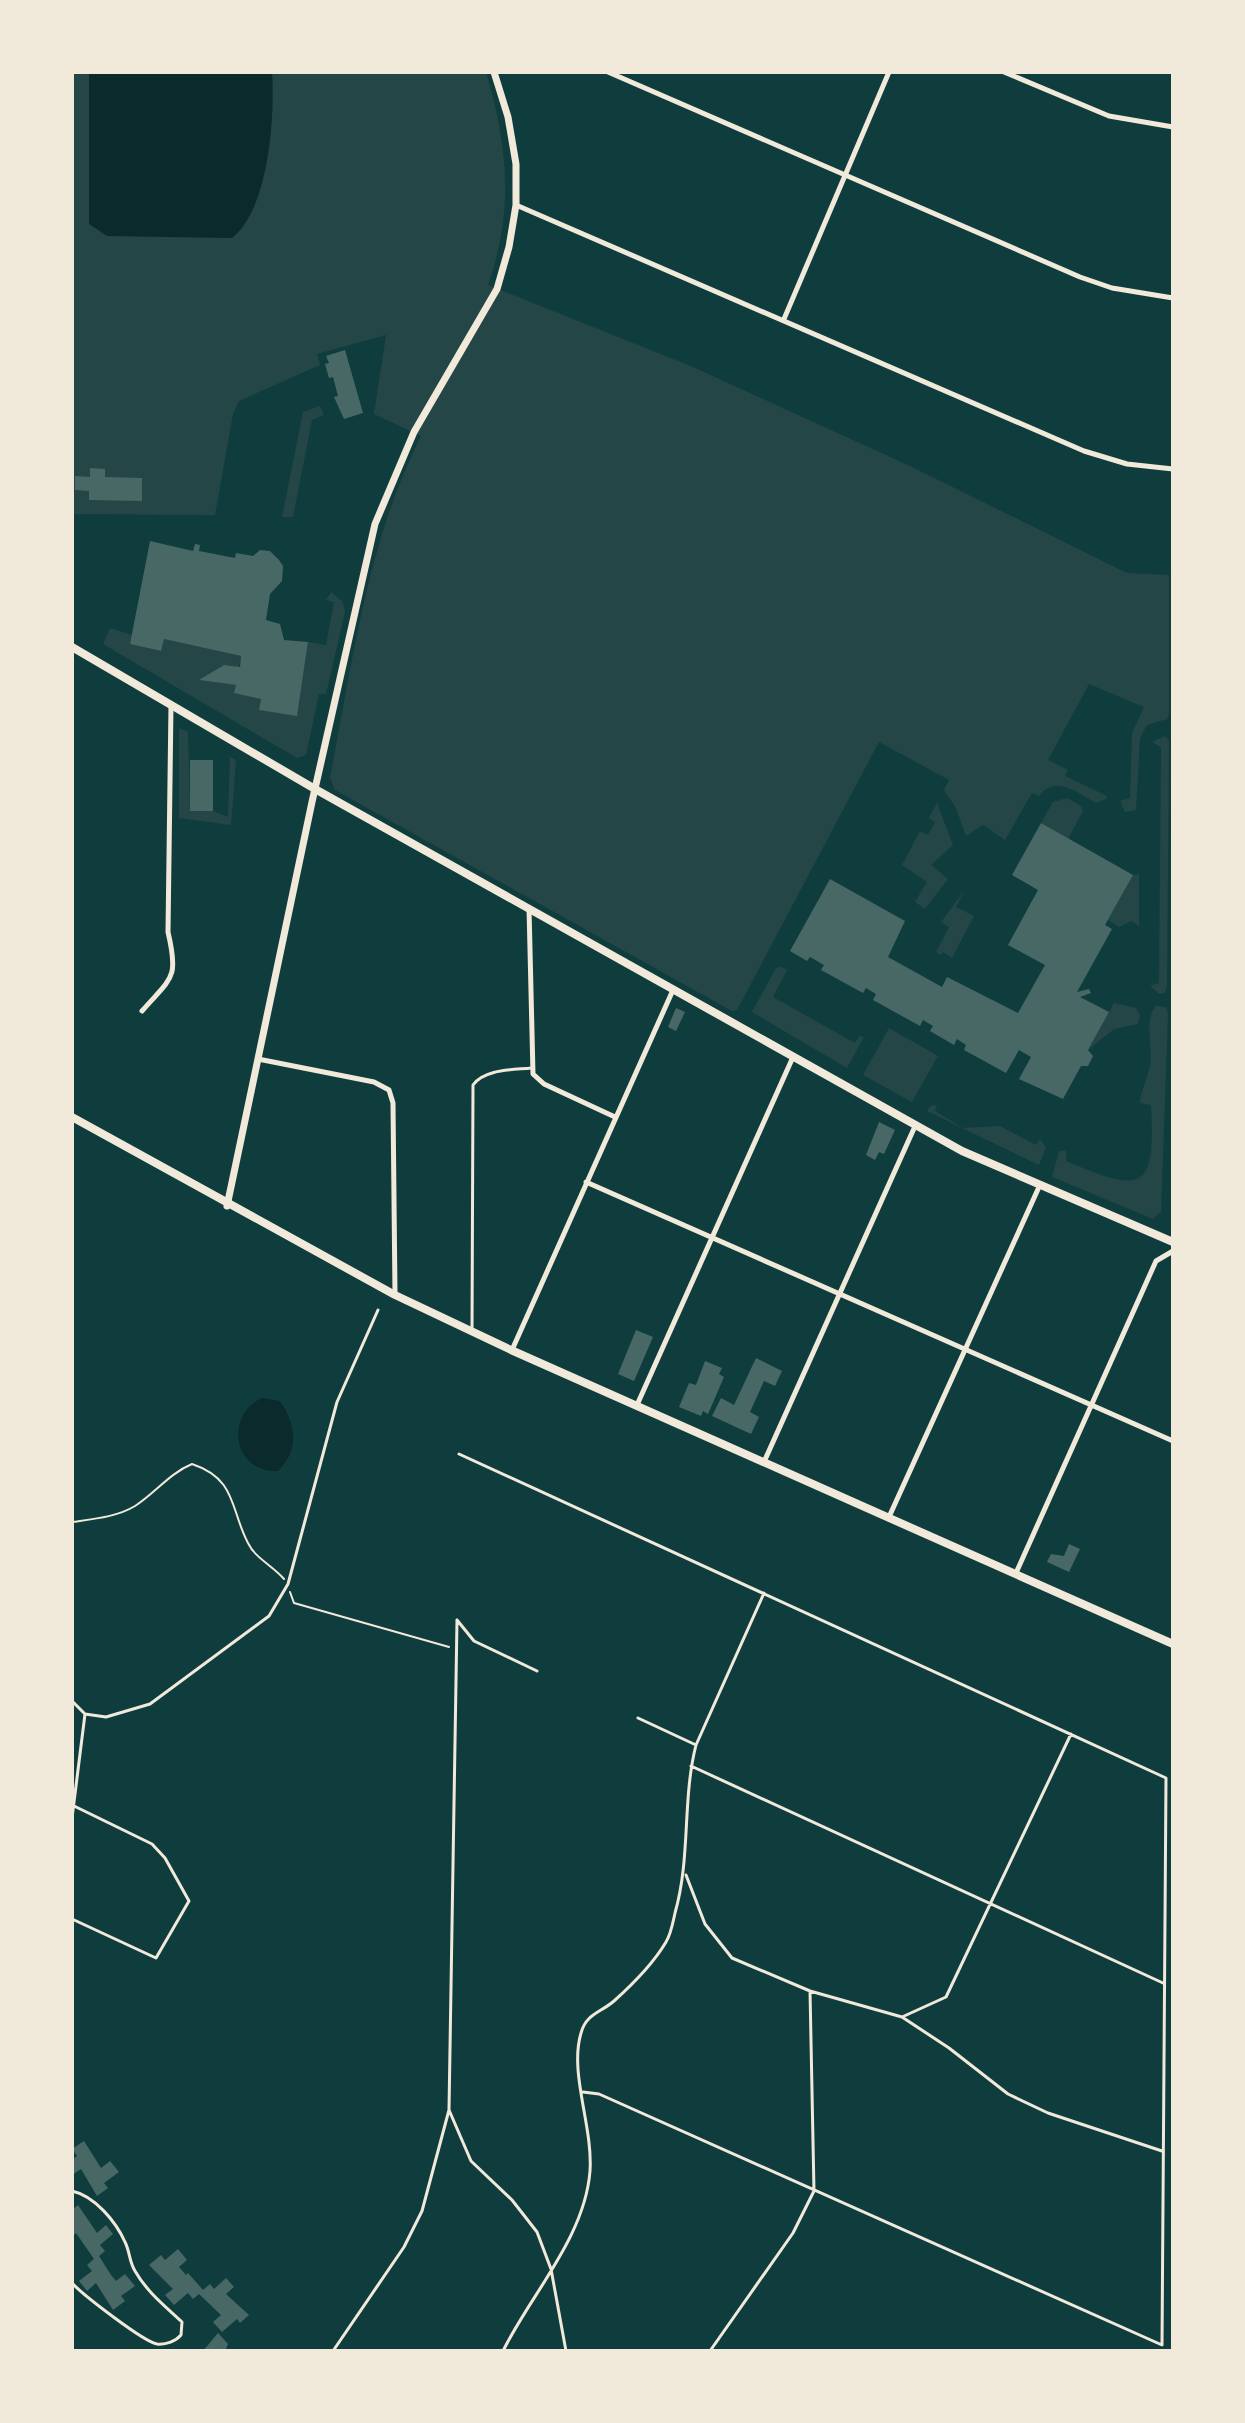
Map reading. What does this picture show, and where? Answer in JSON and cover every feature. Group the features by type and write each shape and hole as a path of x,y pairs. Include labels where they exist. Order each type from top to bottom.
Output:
{"main road":[{"path":"72,647 315,789 916,1124 1039,1187 1173,1242"},
{"path":"72,1117 227,1206 395,1295 511,1350 1173,1644"}],"street":[{"path":"227,1206 367,556 387,490 414,432 497,289 516,205 513,138 494,72"},
{"path":"608,72 1094,282 1173,298"},
{"path":"784,319 889,72"},
{"path":"1004,72 1109,116 1173,127"},
{"path":"516,205 1084,451 1127,464 1173,469"},
{"path":"142,1011 171,975 175,957 168,932 171,704"},
{"path":"529,907 531,1068 544,1084 615,1117"},
{"path":"511,1350 674,989"},
{"path":"637,1405 793,1057"},
{"path":"258,1059 374,1082 389,1090 393,1103 395,1295"},
{"path":"764,1462 916,1124"},
{"path":"586,1182 1173,1441"},
{"path":"889,1517 1039,1187"},
{"path":"1016,1573 1156,1261 1173,1251"}],"lane":[{"path":"472,1331 473,1085 476,1079 492,1073 531,1068"},
{"path":"72,1701 85,1714 106,1717 150,1704 269,1616 288,1584 337,1402 378,1310"},
{"path":"459,1454 1166,1778 1162,2345 599,2094 583,2092"},
{"path":"503,2351 551,2269 584,2200 590,2175 590,2149 576,2061 587,2018 611,2004 638,1979 668,1940 686,1875 691,1766 696,1745 764,1593"},
{"path":"333,2351 404,2247 416,2223 449,2110 457,1620 474,1641 537,1671"},
{"path":"72,1818 85,1714"},
{"path":"638,1718 696,1745"},
{"path":"902,2017 946,1997 1071,1734"},
{"path":"691,1766 1165,1983"},
{"path":"72,1919 156,1958 189,1901 165,1858 152,1844 74,1806"},
{"path":"686,1875 705,1924 732,1958 810,1991 902,2017 949,2048 1008,2094 1048,2113 1163,2151"},
{"path":"710,2351 793,2233 814,2191 810,1991"},
{"path":"449,2110 471,2161 512,2200 537,2232 551,2269 566,2351"},
{"path":"72,2191 93,2202 112,2222 126,2242 135,2272 157,2300 182,2322 181,2335 168,2343 152,2342 92,2303 72,2283"}],"path":[{"path":"72,1522 115,1515 135,1506 181,1468 192,1464 204,1467 231,1493 249,1545 288,1584 294,1603 457,1649"}],"shaded area":[{"path":"72,72 486,72 499,126 505,178 502,231 488,285 693,367 912,467 1127,573 1169,575 1169,713 1167,719 1147,725 1140,738 1136,810 1125,812 1120,801 1130,798 1132,733 1144,707 1089,684 1048,760 1068,770 1065,776 1107,796 1106,799 1096,803 1059,786 1052,786 1039,796 1032,793 1005,840 983,825 966,836 956,808 944,790 949,780 879,742 737,1010 732,1011 335,790 330,777 364,603 387,518 421,436 374,414 386,335 317,354 320,365 239,401 233,414 215,515 72,514"},
{"path":"89,72 272,72 270,136 262,184 244,224 232,238 107,236 89,224"},
{"path":"320,406 324,415 312,420 293,517 282,517 303,412"},
{"path":"331,592 343,602 345,612 326,694 319,694 306,755 297,758 103,644 110,628 132,635 130,644 160,651 164,639 241,656 239,667 224,665 200,680 236,685 234,693 261,699 259,710 297,715 308,642 326,645 334,602 326,600"},
{"path":"179,728 188,732 190,811 213,811 228,817 230,758 226,755 236,760 231,825 179,818"},
{"path":"1165,736 1169,741 1167,986 1165,993 1159,994 1150,986 1159,983 1161,747 1152,742"},
{"path":"1067,798 1081,806 1083,811 1068,839 1041,823 1053,802"},
{"path":"937,803 953,845 931,865 948,879 925,909 915,902 927,882 902,865 920,831 928,835 935,822 929,818"},
{"path":"1139,874 1139,926 1131,921 1119,927 1108,920 1133,875"},
{"path":"964,891 956,907 974,916 952,958 943,952 940,955 936,952 949,927 941,922"},
{"path":"776,968 787,970 773,997 855,1043 859,1036 864,1037 847,1068 752,1012"},
{"path":"1114,1003 1136,1008 1140,1016 1138,1024 1114,1029 1088,1050"},
{"path":"1156,1006 1166,1007 1168,1014 1161,1212 1153,1219 1052,1177 1059,1151 1066,1151 1066,1161 1112,1178 1128,1181 1139,1178 1146,1170 1151,1155 1151,1105 1140,1103 1151,1058 1150,1023"},
{"path":"889,1028 938,1056 912,1102 863,1075"},
{"path":"937,1105 935,1111 963,1128 1000,1126 1036,1145 1040,1139 1046,1147 1039,1165 927,1111 930,1106"},
{"path":"262,1398 280,1401 292,1428 293,1446 278,1471 251,1463 239,1442 238,1429 242,1417 250,1406"}],"building":[{"path":"345,350 363,413 344,419 334,397 338,396 333,377 329,378 325,364 329,363 326,356"},
{"path":"90,468 105,469 105,477 142,478 142,501 89,500 89,491 75,490 75,476 90,477"},
{"path":"150,541 193,551 195,544 200,545 199,551 235,558 236,553 253,556 260,550 270,551 279,560 283,566 282,581 270,594 266,620 280,624 284,640 308,642 297,716 259,710 261,699 234,693 236,685 199,680 224,665 240,667 241,656 164,639 161,651 130,644"},
{"path":"190,760 213,760 213,811 190,811"},
{"path":"1041,823 1133,875 1105,925 1112,929 1077,992 1089,989 1091,993 1080,997 1109,1012 1088,1050 1093,1056 1088,1066 1081,1066 1063,1099 1019,1079 1031,1057 1019,1050 1006,1073 964,1050 966,1045 957,1039 954,1045 930,1031 933,1026 923,1020 920,1026 873,1000 876,994 866,988 863,993 821,970 824,965 810,957 807,961 790,951 830,879 905,921 888,957 942,987 947,977 1018,1013 1045,965 1008,945 1038,890 1012,875"},
{"path":"676,1008 685,1012 676,1031 668,1027"},
{"path":"879,1122 895,1130 884,1154 879,1152 875,1160 866,1155"},
{"path":"636,1330 653,1337 634,1381 618,1374"},
{"path":"756,1358 782,1371 775,1386 764,1381 750,1412 759,1417 751,1434 712,1416 721,1398 734,1405"},
{"path":"705,1361 722,1368 719,1374 724,1377 708,1414 703,1411 701,1416 679,1407 689,1383 696,1385"},
{"path":"1069,1544 1080,1549 1069,1572 1047,1562 1051,1554 1064,1556"},
{"path":"84,2141 101,2168 110,2161 119,2172 104,2183 108,2188 97,2196 81,2169 72,2175 72,2160 77,2156 72,2149"},
{"path":"78,2205 97,2233 106,2225 113,2234 100,2245 105,2251 99,2256 111,2275 116,2281 125,2274 135,2286 121,2296 125,2301 113,2310 96,2283 87,2291 79,2281 92,2271 87,2265 94,2259 76,2233 72,2237 72,2210"},
{"path":"178,2249 187,2260 179,2267 186,2275 188,2273 203,2290 210,2284 214,2289 226,2278 234,2287 226,2294 249,2315 240,2323 237,2319 222,2332 213,2322 221,2315 199,2294 193,2299 188,2293 174,2305 165,2295 173,2289 149,2265 161,2255 165,2260"},
{"path":"218,2333 228,2344 225,2351 203,2351"}]}
